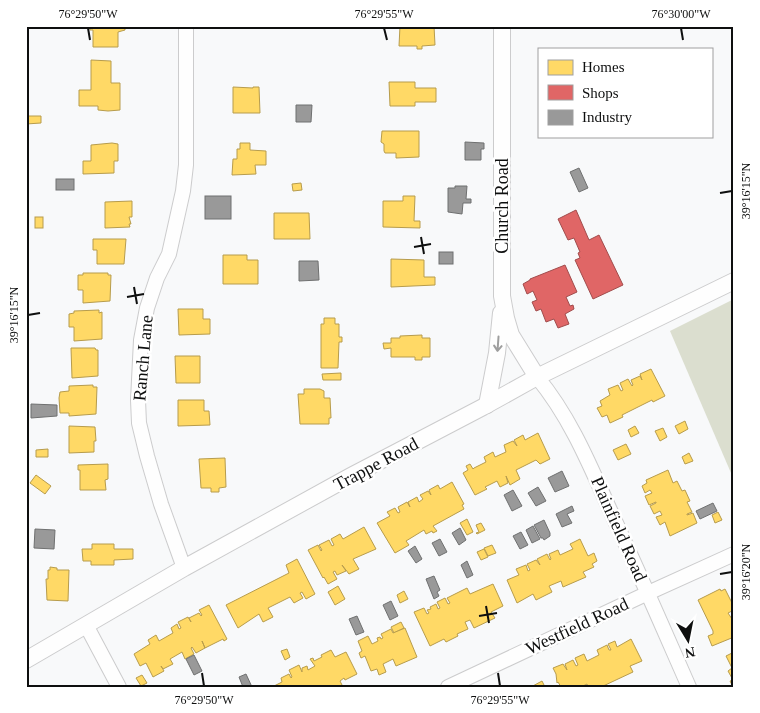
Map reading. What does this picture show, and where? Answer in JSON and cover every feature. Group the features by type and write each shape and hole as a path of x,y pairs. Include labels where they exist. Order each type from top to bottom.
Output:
{"street":[{"name":"Ranch Lane","path":"184,568 161,504 147,456 139,423 138,400 140,349 147,308 157,278 169,254 183,191 186,164 186,26"},
{"name":"Church Road","path":"502,26 502,296 511,335 537,377"},
{"name":"Trappe Road","path":"26,660 184,568 351,476 487,406 537,377 734,281"},
{"path":"487,406 498,353 502,296"},
{"name":"Plainfield Road","path":"537,377 554,398 575,433 689,687"},
{"name":"Westfield Road","path":"448,687 648,592 734,554"},
{"path":"86,625 119,687"}],"shaded area":[{"path":"734,299 734,480 670,331"}],"building: Homes":[{"path":"90,26 125,26 125,30 118,32 118,47 93,47 93,30 90,30"},
{"path":"400,26 434,26 435,45 422,46 422,49 417,49 417,46 399,46"},
{"path":"91,60 111,61 111,83 120,83 120,110 108,111 98,110 98,106 79,106 79,90 91,90"},
{"path":"389,82 415,82 415,88 436,88 436,102 415,102 415,106 390,106"},
{"path":"233,87 259,87 260,113 233,113"},
{"path":"26,116 41,116 41,123 26,124"},
{"path":"382,131 419,131 419,157 396,158 396,153 385,153 384,144 381,142"},
{"path":"240,143 250,143 250,150 266,151 266,165 255,165 256,174 232,175 233,159 237,159 237,149 240,149"},
{"path":"118,144 118,161 114,161 114,173 83,174 83,161 91,161 91,145"},
{"path":"301,183 302,190 293,191 292,184"},
{"path":"403,196 415,196 414,221 420,221 420,228 383,227 383,201 403,201"},
{"path":"132,201 132,217 129,217 130,227 105,228 105,202"},
{"path":"274,213 309,213 310,239 274,239"},
{"path":"35,217 43,217 43,228 35,228"},
{"path":"93,239 126,239 124,264 97,264 97,250 93,250"},
{"path":"223,255 247,255 247,260 258,260 258,284 223,284"},
{"path":"391,259 424,260 424,277 435,277 435,285 391,287"},
{"path":"83,273 108,273 108,275 111,275 110,301 83,303 83,290 78,290 78,275 83,275"},
{"path":"178,309 203,309 203,319 210,319 210,334 179,335"},
{"path":"99,310 99,313 102,312 102,339 74,341 74,327 69,327 69,314 74,313 74,311"},
{"path":"324,318 335,318 335,324 339,324 339,337 342,337 342,342 339,342 338,368 321,368 321,324 324,324"},
{"path":"422,335 422,338 430,338 430,357 422,357 422,360 415,360 415,357 391,357 391,348 384,349 383,343 391,343 391,338"},
{"path":"71,348 95,348 98,350 98,376 72,378"},
{"path":"175,356 200,356 200,383 176,383"},
{"path":"651,369 665,396 653,402 652,400 610,423 607,415 602,417 597,408 602,406 600,401 610,395 608,389 618,385 621,391 623,390 620,383 628,379 632,386 631,380 640,376 642,380 640,374"},
{"path":"341,373 341,380 323,380 322,374"},
{"path":"93,385 93,387 97,387 96,414 69,416 69,413 60,413 60,392 69,391 69,386"},
{"path":"304,389 320,389 324,391 324,398 330,398 331,418 329,418 329,424 300,424 298,394 304,394"},
{"path":"178,400 204,400 204,411 209,411 210,425 178,426"},
{"path":"685,421 688,429 679,434 675,426"},
{"path":"69,426 95,427 96,441 94,441 94,452 69,453"},
{"path":"635,426 639,433 631,437 628,430"},
{"path":"663,428 667,437 660,441 655,431"},
{"path":"538,433 550,459 540,464 536,460 516,470 520,479 510,485 506,476 508,483 500,487 497,481 475,495 463,473 468,470 466,466 470,464 473,469 486,462 484,457 493,452 495,457 506,452 504,445 513,441 517,446 514,440 523,435 525,440"},
{"path":"626,444 631,454 618,460 613,450"},
{"path":"48,449 48,457 36,457 36,450"},
{"path":"689,453 693,461 685,464 682,457"},
{"path":"225,458 226,487 219,488 219,492 211,492 211,488 201,488 199,459"},
{"path":"108,464 108,479 105,480 106,490 80,490 80,470 78,470 78,465"},
{"path":"668,470 673,483 677,481 682,491 685,490 690,501 687,502 692,512 687,515 693,513 697,523 670,536 665,522 660,525 656,517 662,515 660,511 654,514 650,506 656,502 649,505 645,496 652,493 650,490 645,493 642,486 647,483 646,480"},
{"path":"36,475 51,486 45,494 30,483"},
{"path":"452,482 464,504 462,505 464,509 433,526 437,531 426,534 424,530 406,541 409,545 395,553 377,523 390,516 387,512 395,508 398,513 400,512 398,507 407,502 410,507 408,502 417,497 419,502 423,499 420,495 428,491 431,495 429,490 438,485 440,489"},
{"path":"718,512 722,520 715,523 712,515"},
{"path":"467,519 473,532 467,535 460,523"},
{"path":"481,523 485,530 477,534 479,532 476,525"},
{"path":"364,527 376,549 353,559 359,569 349,574 342,565 346,571 337,575 335,571 333,572 337,579 328,584 308,550 318,545 321,551 319,545 329,540 332,546 334,545 331,539 340,534 343,539"},
{"path":"580,539 588,556 594,553 597,561 592,564 594,567 583,572 586,577 563,587 561,581 549,586 552,592 536,600 533,594 517,603 507,580 519,575 516,569 526,565 528,571 530,570 527,564 536,560 540,565 537,559 547,554 550,560 549,554 558,550 560,555 573,549 570,544"},
{"path":"92,544 114,544 114,549 133,549 133,559 114,560 114,565 91,565 91,561 83,561 82,549 92,549"},
{"path":"492,545 496,553 488,556 484,548"},
{"path":"484,549 488,557 481,560 477,552"},
{"path":"297,559 315,594 306,599 302,592 300,593 303,598 294,603 290,597 268,608 273,617 263,622 259,614 238,628 226,605 289,573 286,565"},
{"path":"50,567 57,568 57,570 69,570 68,601 47,600 46,579 48,579"},
{"path":"493,584 503,606 491,612 495,618 474,628 470,620 465,622 468,629 457,634 458,636 446,642 444,639 430,646 414,612 424,608 427,614 429,613 427,610 436,604 438,609 440,608 437,602 445,598 448,604 450,603 447,598 467,588 470,594"},
{"path":"338,586 345,599 335,605 328,592"},
{"path":"720,589 721,591 725,589 734,607 734,610 728,613 734,622 734,637 712,646 708,636 713,634 713,631 698,600"},
{"path":"404,591 408,599 400,603 397,595"},
{"path":"209,605 227,639 224,641 223,639 196,653 192,647 194,654 185,659 182,652 170,659 173,664 163,669 161,666 164,671 153,677 146,663 140,666 134,654 150,644 148,640 156,635 159,641 173,633 171,628 177,624 179,629 181,628 178,622 188,617 191,622 189,618 199,613 201,616 199,610"},
{"path":"401,622 404,628 394,633 391,627"},
{"path":"405,628 417,657 396,666 393,659 383,664 386,672 379,675 377,669 371,671 365,656 361,658 359,653 362,651 358,641 368,636 372,644 378,641 377,638 383,638 381,634 391,629 393,633"},
{"path":"631,639 642,661 630,666 633,672 601,687 588,687 587,684 581,687 561,687 557,683 553,668 563,664 567,670 565,664 573,660 576,666 578,665 575,658 584,654 587,661 599,655 597,650 607,645 609,650 611,650 608,644 615,641 617,647"},
{"path":"287,649 290,657 285,660 281,651"},
{"path":"331,650 335,657 346,652 357,674 340,681 343,687 272,687 282,682 281,678 289,674 292,677 289,670 299,665 302,672 302,668 307,666 308,670 315,666 310,659 313,658 314,661"},
{"path":"734,652 733,687 730,681 733,680 728,671 732,668 726,656"},
{"path":"142,675 147,683 141,686 136,678"},
{"path":"542,681 545,687 531,687"}],"building: Shops":[{"path":"576,210 589,240 599,235 623,285 593,299 575,260 580,258 578,253 580,252 574,238 568,240 558,219"},
{"path":"565,265 577,292 566,297 570,306 573,305 574,309 565,314 569,324 558,328 554,319 546,322 541,309 536,311 532,302 537,300 533,291 527,294 523,284 530,279"}],"building: Industry":[{"path":"296,105 312,105 311,122 296,122"},
{"path":"465,142 484,143 484,149 481,149 481,160 465,160"},
{"path":"579,168 588,188 579,192 570,172"},
{"path":"56,179 74,179 74,190 56,190"},
{"path":"455,186 467,186 466,199 471,199 471,203 463,203 462,214 448,212 448,188 455,188"},
{"path":"205,196 231,196 231,219 205,219"},
{"path":"439,252 453,252 453,264 439,264"},
{"path":"299,261 318,261 319,280 299,281"},
{"path":"31,404 57,405 57,416 31,418"},
{"path":"562,471 569,486 555,492 548,478"},
{"path":"538,487 546,501 536,506 528,493"},
{"path":"513,490 522,506 512,511 504,495"},
{"path":"713,503 717,511 700,519 696,511"},
{"path":"572,506 574,511 567,514 572,523 562,527 556,514"},
{"path":"544,520 550,536 544,540 534,525"},
{"path":"533,526 540,539 532,543 526,530"},
{"path":"460,528 466,540 459,545 452,533"},
{"path":"35,529 55,530 54,549 34,548"},
{"path":"521,532 528,545 520,549 513,536"},
{"path":"440,539 447,552 439,556 432,543"},
{"path":"415,546 422,559 416,563 408,551"},
{"path":"467,561 473,575 467,578 461,565"},
{"path":"434,576 440,590 437,592 439,596 434,599 426,579"},
{"path":"391,601 398,616 390,620 383,605"},
{"path":"357,616 364,632 356,635 349,619"},
{"path":"194,655 202,671 194,675 186,659"},
{"path":"246,674 252,687 243,687 239,677"}]}
